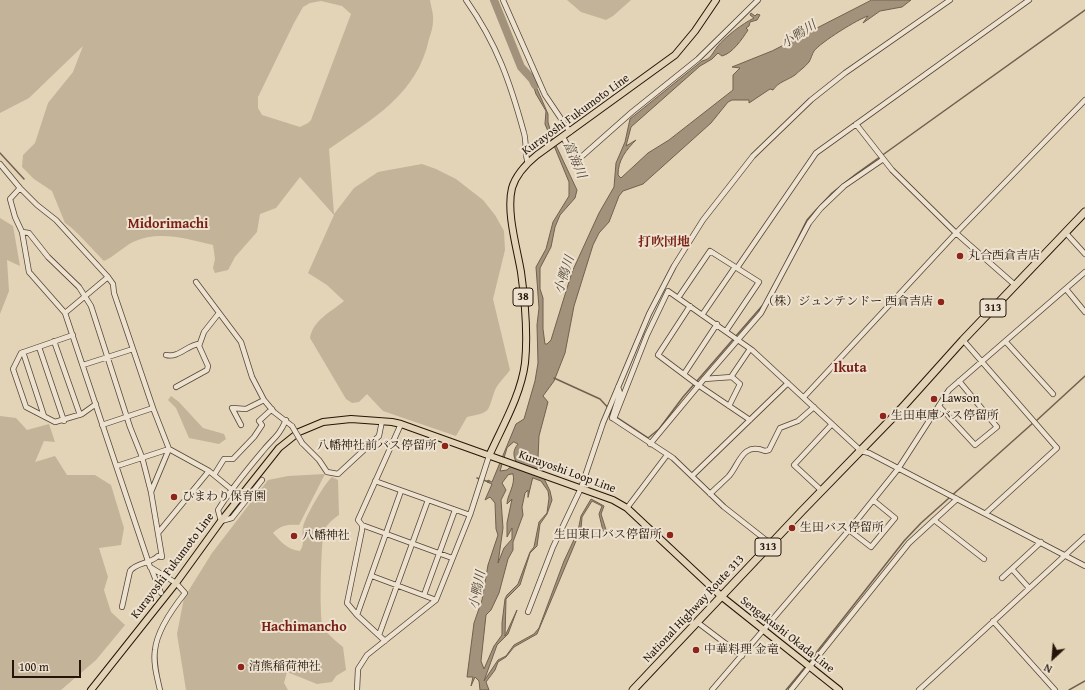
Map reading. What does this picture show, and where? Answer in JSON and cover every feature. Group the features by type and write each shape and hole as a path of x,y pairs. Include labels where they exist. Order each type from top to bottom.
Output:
{"highway":[{"name":"National Highway Route 313","path":"633,690 721,596 861,451 963,340 1085,212"}],"main road":[{"name":"Kurayoshi Fukumoto Line","path":"91,690 176,583 221,521 274,453 287,440 300,432 324,422 341,419 366,419 382,421 401,424 489,456 518,390 525,364 524,300 511,198 515,180 528,163 549,146 675,55 695,31 716,0"},
{"name":"Kurayoshi Loop Line","path":"489,456 613,500 627,508 721,596"},
{"name":"Sengakushi Okada Line","path":"721,596 839,690"}],"street":[{"path":"466,0 481,21 497,51 510,85 525,137 524,154 528,163"},
{"path":"503,0 545,95 570,132"},
{"path":"562,137 575,160 580,158 632,112 698,59 758,0"},
{"path":"528,612 603,423 649,314 671,271 703,220 740,171 777,132 845,73 950,0"},
{"path":"702,314 816,153 1029,0"},
{"path":"804,397 956,233 1085,100"},
{"path":"856,124 882,160 956,233 1015,285"},
{"path":"650,444 767,303 809,223 821,208 844,186 882,160"},
{"path":"0,164 37,206 56,220 113,284 114,293 133,350 169,449 209,471 232,489"},
{"path":"20,188 10,199 15,217 22,232 29,272 65,313 102,425 161,593"},
{"path":"22,232 29,233 48,257 85,296 91,306 126,416 142,457 151,492 162,557 158,556 150,564 133,567 130,571 122,607"},
{"path":"1065,232 1085,254"},
{"path":"678,298 710,251 759,282 726,331"},
{"path":"712,690 849,530 898,469 949,390 982,363 1085,272"},
{"path":"65,313 108,277"},
{"path":"196,282 241,342 252,377 264,400 292,426 302,443 319,460 327,472 338,474 379,436 382,421"},
{"path":"1066,289 1085,312"},
{"path":"614,419 647,335 668,291 738,339 804,397 861,451 869,453 986,513 1085,566"},
{"path":"690,306 658,355 698,385 750,420"},
{"path":"176,387 207,370 208,366 201,354 199,344 204,332 219,313"},
{"path":"684,374 717,324"},
{"path":"73,335 21,353 12,369 26,407 55,422 64,421 80,415 96,404"},
{"path":"963,340 1057,448 986,513"},
{"path":"54,341 80,415"},
{"path":"1006,342 1053,394"},
{"path":"166,355 171,356 190,346 199,344"},
{"path":"39,347 64,421"},
{"path":"731,377 750,349"},
{"path":"83,365 133,350"},
{"path":"23,352 44,416"},
{"path":"704,379 731,377 740,384 729,406"},
{"path":"939,406 975,445 997,427 959,381"},
{"path":"692,476 788,383"},
{"path":"618,387 620,393 612,418 667,455 692,476 724,507 771,544"},
{"path":"241,425 232,408 246,409 264,400"},
{"path":"710,494 729,476 743,453 759,449 765,451 769,450 780,428 798,421 814,407"},
{"path":"102,425 153,408"},
{"path":"214,475 224,459 233,459 254,437 262,425 259,421 272,409"},
{"path":"262,480 232,518 221,521 218,510 232,489 264,450 279,436 286,420"},
{"path":"401,424 358,520 362,525 452,558"},
{"path":"822,491 794,465 832,424"},
{"path":"117,466 169,449"},
{"path":"151,492 169,449"},
{"path":"627,508 667,455"},
{"path":"357,690 360,664 366,655 436,600 470,515 489,456"},
{"path":"158,533 209,471"},
{"path":"375,481 470,515"},
{"path":"357,615 401,491"},
{"path":"792,690 808,665 909,543 957,499"},
{"path":"379,635 428,500"},
{"path":"849,530 872,547 895,518 873,500"},
{"path":"424,595 455,510"},
{"path":"934,520 984,559"},
{"path":"362,525 347,603 357,615 385,641"},
{"path":"919,690 1085,537"},
{"path":"1002,578 1041,542"},
{"path":"150,564 176,583 185,593 168,618 155,649 155,665 159,690"},
{"path":"1012,569 1030,588"},
{"path":"372,576 436,600"},
{"path":"993,621 1055,690"},
{"path":"698,622 742,656"}],"shaded area":[{"path":"0,0 430,0 433,16 432,28 423,59 414,76 391,104 329,149 334,214 354,188 378,172 422,164 456,179 483,200 495,215 504,231 505,250 493,299 510,370 496,387 487,410 481,414 467,417 456,436 383,411 367,394 359,402 352,403 346,399 310,338 319,321 344,301 327,285 308,273 334,215 300,177 276,208 260,214 257,232 235,257 228,270 215,273 213,268 215,259 213,245 193,240 163,236 143,238 133,242 104,261 65,223 52,191 34,179 22,167 23,155 35,143 48,103 73,72 83,46 29,98 0,113","holes":["321,1 342,6 351,14 311,120 300,127 262,115 258,108 258,97 303,7 310,3"]},
{"path":"567,0 631,0 613,16 606,20 581,12"},
{"path":"872,0 911,0 902,7 880,11 863,23 868,16 856,21 840,31 818,47 814,51 809,62 795,75 780,83 773,90 770,89 749,103 749,100 732,100 728,102 711,123 643,184 623,191 619,196 609,222 599,233 593,245 574,306 565,353 554,381 543,396 548,402 539,436 538,458 540,470 550,491 552,500 547,514 540,524 537,546 530,553 520,585 506,599 505,636 517,610 508,634 497,645 484,681 498,660 506,656 514,645 534,634 539,628 564,561 578,531 581,516 591,499 604,506 601,514 607,533 603,531 599,514 602,506 592,501 582,517 581,529 537,634 514,647 506,657 498,662 495,670 486,682 489,690 480,690 479,681 475,677 471,686 473,677 467,677 474,623 482,600 488,565 498,535 496,529 495,503 490,497 485,500 492,484 487,482 488,480 492,482 516,424 524,419 535,381 538,363 537,325 539,308 536,267 546,249 553,222 569,196 569,182 545,124 546,111 536,94 530,76 531,75 548,114 548,122 552,137 577,190 575,198 560,215 555,227 551,247 540,268 540,289 543,298 543,329 545,344 547,344 551,340 572,272 599,213 614,187 616,163 625,142 630,119 702,61 709,58 729,35 754,18 750,15 751,13 755,16 757,14 760,15 757,20 750,22 749,26 746,28 748,30 730,52 722,56 718,53 712,59 700,66 631,127 626,146 636,140 626,152 619,165 618,175 621,178 648,153 669,140 733,90 733,75 740,68 732,67 772,51","holes":["514,442 518,444 514,453 516,462 507,470 500,471 507,448","513,474 514,478 507,504 512,499 507,523 507,537 512,528 512,539 504,548 498,563 503,528 501,500 506,490 502,483 508,475","533,478 541,481 548,491 549,498 547,513 539,522 534,547 530,552 518,584 505,599 502,635 494,646 484,669 481,661 486,615 491,610 499,593 508,559 513,550 513,542 523,515 522,507 525,493 528,490 528,497"]},
{"path":"0,218 13,226 20,266 7,260 9,291 0,314"},
{"path":"171,396 179,402 203,428 224,434 226,439 219,444 189,438 176,408 168,400"},
{"path":"0,416 16,418 27,430 49,424 55,442 44,441 35,462 55,456 67,475 95,475 111,485 124,528 121,545 99,548 108,577 104,590 111,612 125,625 96,660 61,690 0,690"},
{"path":"325,474 299,525 285,526 279,528 273,533 288,547 300,551 303,545 304,522 324,486 332,477 338,480 339,515 327,526 324,531 323,538 321,610 323,627 343,647 346,670 336,676 332,682 317,684 287,672 284,683 288,690 186,690 177,634 184,598 212,553 268,480 288,476"}],"waterway":[{"name":"富海川","path":"494,0 521,67 532,79 535,85"},
{"path":"786,262 807,220 832,193 856,174 1085,10"},
{"path":"0,153 24,179"},
{"path":"616,417 648,438 659,429 683,397 762,306"},
{"path":"1036,421 1085,376"},
{"path":"554,378 600,399 612,412"},
{"path":"808,663 904,541 921,523 1033,423"},
{"path":"477,478 489,482"},
{"path":"786,690 806,666"},
{"path":"1069,690 1085,681"}],"place":[{"name":"丸合西倉吉店","path":"960,256"},
{"name":"（株）ジュンテンドー 西倉吉店","path":"941,302"},
{"name":"Lawson","path":"934,399"},
{"name":"生田車庫バス停留所","path":"883,416"},
{"name":"八幡神社前バス停留所","path":"445,446"},
{"name":"ひまわり保育園","path":"174,497"},
{"name":"生田バス停留所","path":"792,528"},
{"name":"生田東口バス停留所","path":"670,535"},
{"name":"八幡神社","path":"294,536"},
{"name":"中華料理 金竜","path":"696,650"},
{"name":"清熊稲荷神社","path":"241,667"}],"district":[{"name":"Midorimachi","path":"168,224"},
{"name":"打吹団地","path":"664,243"},
{"name":"Ikuta","path":"850,368"},
{"name":"Hachimancho","path":"304,627"}],"water label":[{"name":"小鴨川","path":"799,35"},
{"name":"小鴨川","path":"565,275"},
{"name":"小鴨川","path":"478,590"}]}
